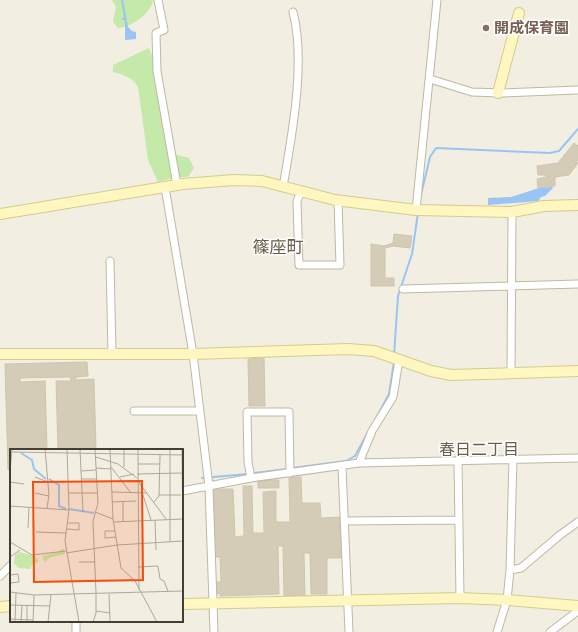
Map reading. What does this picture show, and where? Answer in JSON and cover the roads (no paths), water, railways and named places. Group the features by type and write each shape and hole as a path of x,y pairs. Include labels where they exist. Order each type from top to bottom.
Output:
{"street":[{"path":"158,0 164,30 156,33 157,71 177,185"},
{"path":"416,210 430,79 436,0"},
{"path":"282,187 293,131 299,50 293,12"},
{"path":"498,93 519,13"},
{"path":"430,79 472,92 498,93 578,88"},
{"path":"0,214 177,185 234,180 262,181 338,200 416,210 512,212 544,206 578,205"},
{"path":"165,187 192,354 209,486 214,632"},
{"path":"302,192 297,201 299,266 340,265 338,200"},
{"path":"511,374 512,212"},
{"path":"110,261 112,354"},
{"path":"403,289 578,284"},
{"path":"0,354 192,354 348,348 374,351 431,371 451,375 578,371"},
{"path":"359,463 372,431 393,397 399,360"},
{"path":"134,411 199,411"},
{"path":"251,478 248,462 247,412 289,412 290,473"},
{"path":"183,491 251,478 342,467 359,463 578,458"},
{"path":"458,460 460,598"},
{"path":"498,632 507,600 510,570 513,460"},
{"path":"342,467 349,632"},
{"path":"345,521 459,520"},
{"path":"510,570 521,568 578,522"},
{"path":"0,576 10,566"},
{"path":"183,604 460,598 578,606"},
{"path":"0,607 10,606"},
{"path":"550,632 578,611"}],"water":[{"path":"121,0 123,0 128,27 132,31 136,32 136,39 125,40 125,20 122,20 124,17"},
{"path":"539,188 553,188 538,201 488,205 488,198 511,197"}],"waterway":[{"path":"420,199 430,157 436,148 550,153 559,151 578,129"},
{"path":"394,356 398,296 412,254 418,213"},
{"path":"375,420 389,394 394,362"},
{"path":"292,468 346,461 355,456 367,434"},
{"path":"253,473 288,469"},
{"path":"202,478 248,474"}],"place":[{"name":"開成保育園","path":"486,28"}],"district":[{"name":"篠座町","path":"278,247"},
{"name":"春日二丁目","path":"479,449"}]}
